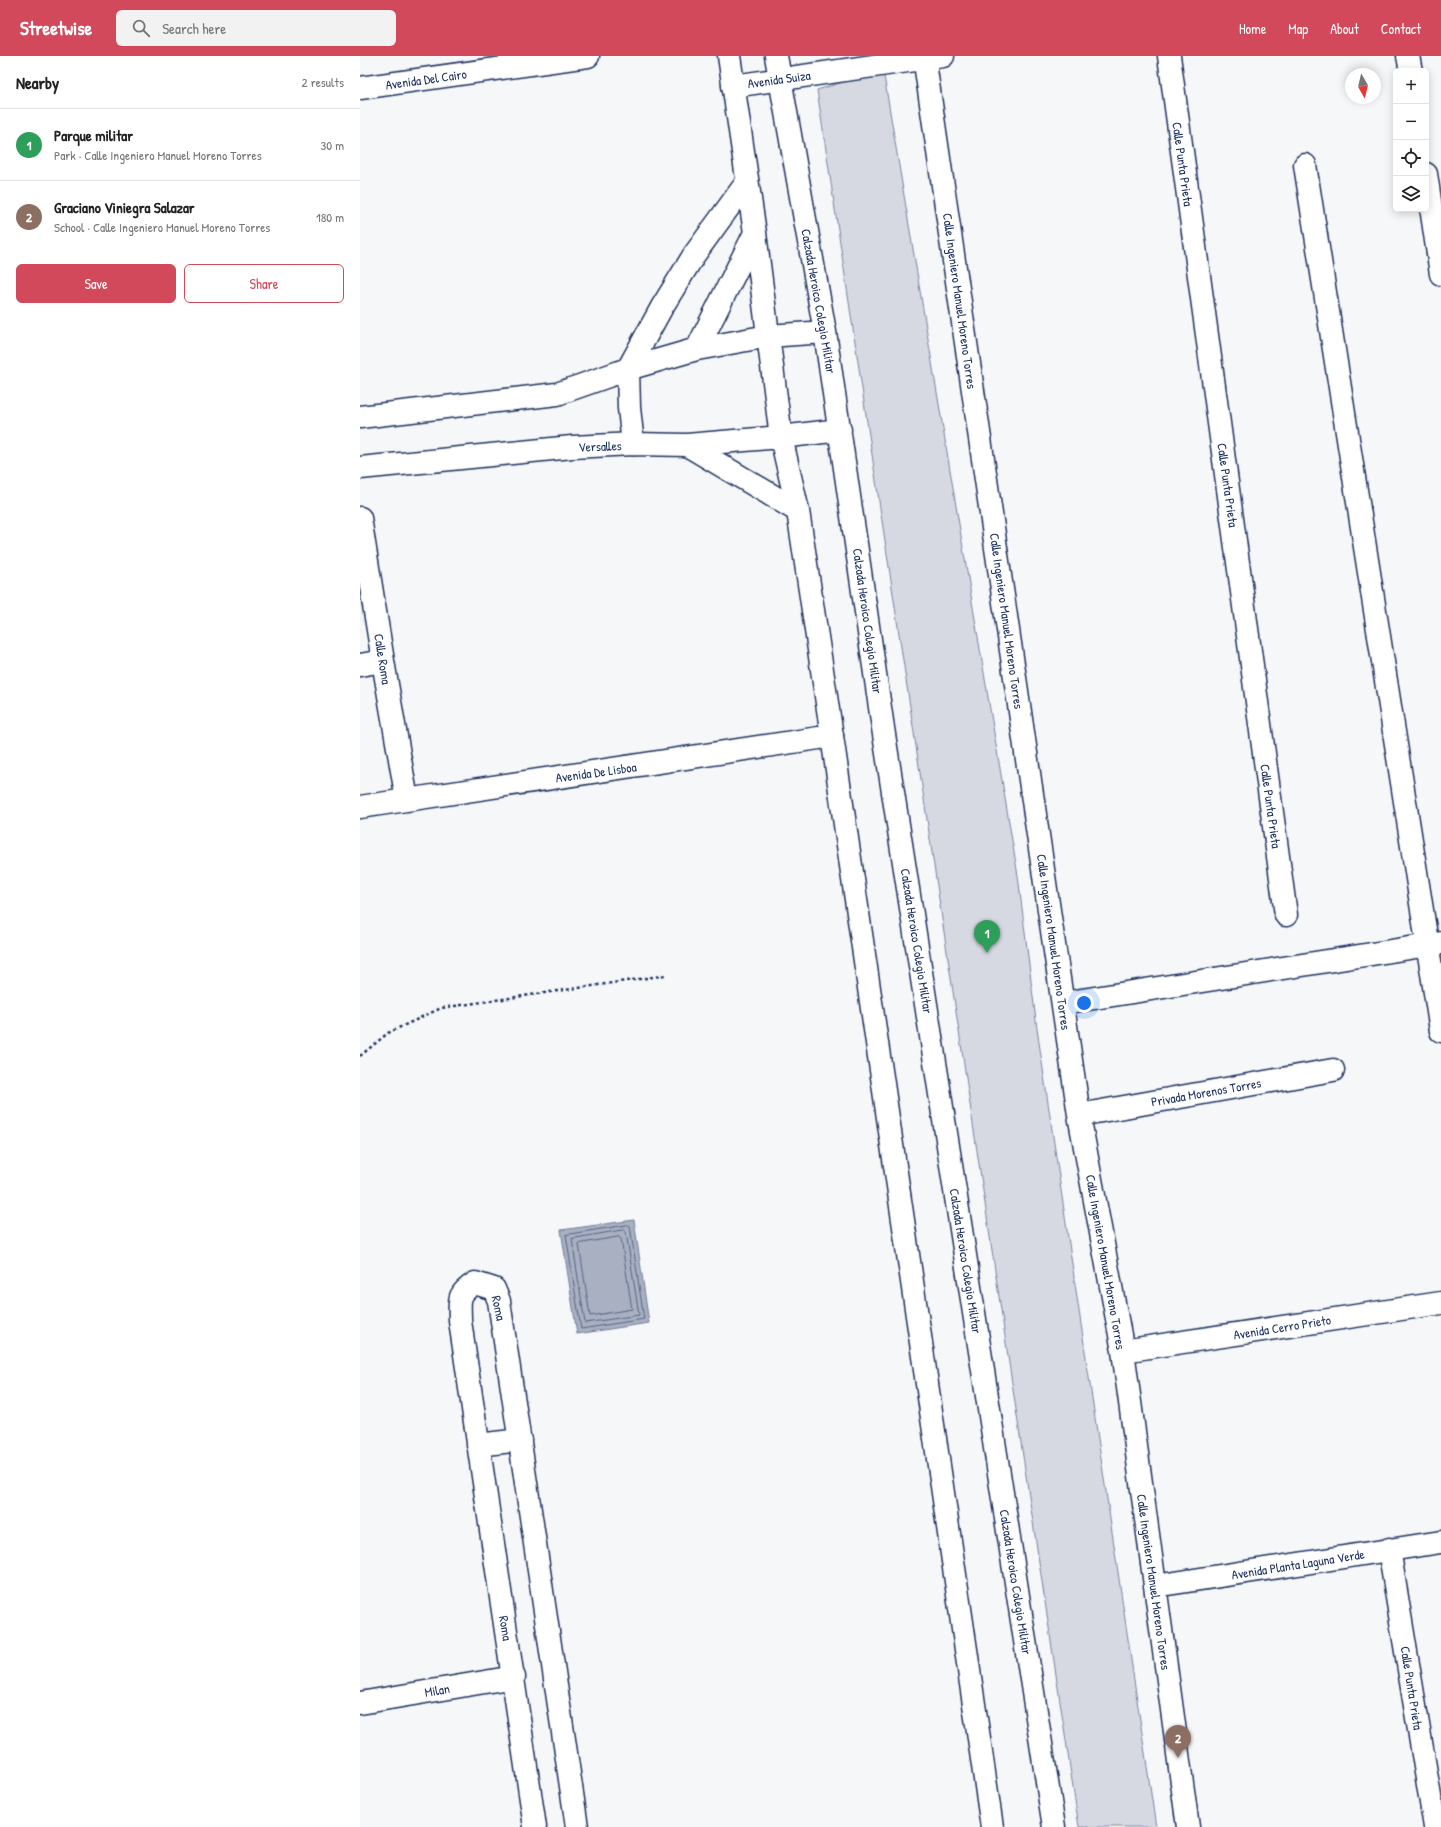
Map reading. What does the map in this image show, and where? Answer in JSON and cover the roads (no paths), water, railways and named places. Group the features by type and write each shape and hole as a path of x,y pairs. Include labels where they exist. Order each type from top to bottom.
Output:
{"street":[{"name":"Avenida Del Cairo","path":"360,88 588,56"},
{"path":"729,56 755,234 781,437 798,511 992,1827"},
{"name":"Calzada Heroico Colegio Militar","path":"776,56 825,332 883,728 1054,1827"},
{"name":"Calle Punta Prieta","path":"1168,56 1286,915"},
{"path":"1408,56 1410,68"},
{"name":"Avenida Suiza","path":"733,86 930,57"},
{"name":"Calle Ingeniero Manuel Moreno Torres","path":"930,57 1079,1115 1123,1351 1188,1827"},
{"path":"1305,165 1434,944 1441,1031"},
{"path":"1426,176 1441,274"},
{"path":"633,444 629,408 628,369 662,307 694,255 747,182"},
{"path":"697,349 755,234"},
{"path":"360,417 557,394 628,369 697,349 768,336 825,332"},
{"name":"Versalles","path":"360,468 572,447 633,444 687,445 781,437 840,430"},
{"path":"687,445 798,511"},
{"name":"Calle Roma","path":"360,518 407,800"},
{"path":"360,664 383,661"},
{"name":"Avenida De Lisboa","path":"360,807 832,736"},
{"path":"1063,1003 1434,944"},
{"name":"Privada Morenos Torres","path":"1079,1115 1333,1070"},
{"name":"Roma","path":"535,1827 514,1677 460,1321 460,1296 464,1290 475,1283 494,1289 499,1301 577,1827"},
{"name":"Avenida Cerro Prieto","path":"1123,1351 1441,1303"},
{"path":"478,1445 520,1440"},
{"name":"Avenida Planta Laguna Verde","path":"1155,1586 1441,1542"},
{"name":"Calle Punta Prieta","path":"1389,1549 1435,1827"},
{"name":"Milan","path":"360,1703 514,1677"}],"water":[{"path":"634,1220 649,1323 577,1334 561,1230"}],"place":[{"name":"Parque militar","path":"987,953"},
{"name":"Graciano Viniegra Salazar","path":"1178,1758"}]}
